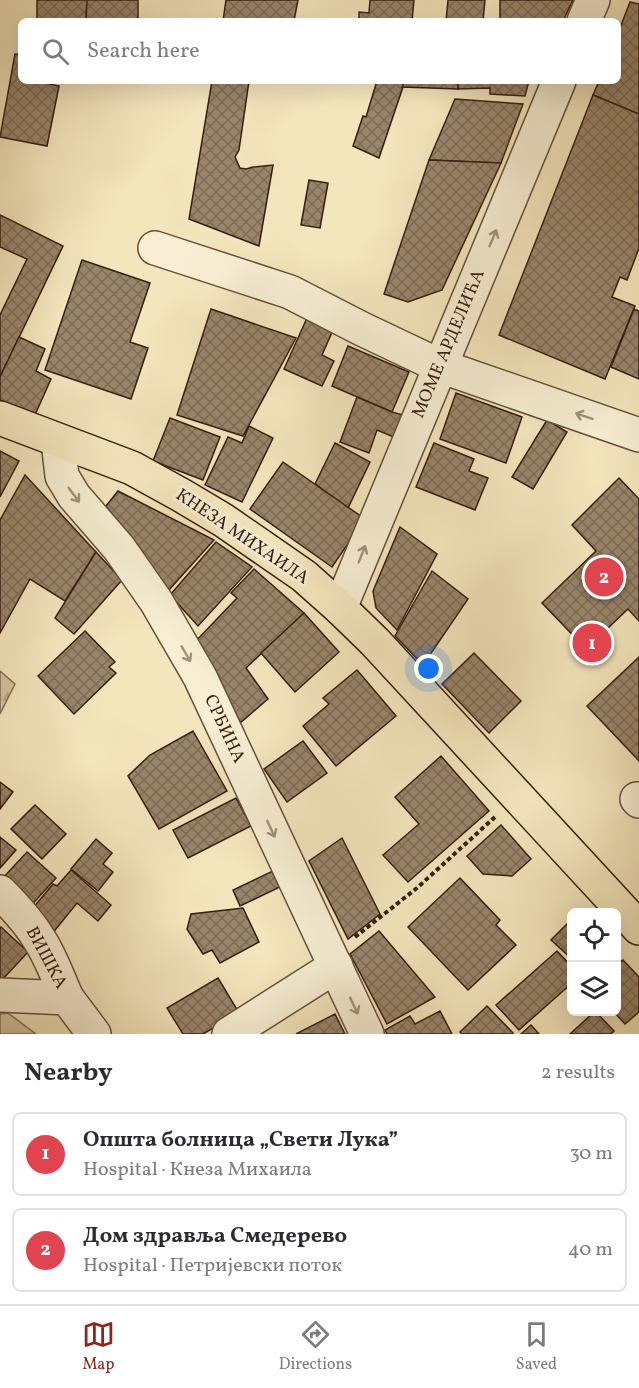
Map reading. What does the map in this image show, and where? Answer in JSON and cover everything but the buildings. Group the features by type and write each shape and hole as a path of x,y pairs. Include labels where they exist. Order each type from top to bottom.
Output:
{"main road":[{"name":"КНЕЗА МИХАИЛА","path":"0,418 132,468 222,520 304,576 375,642 639,928"}],"street":[{"path":"585,18 593,0"},
{"name":"МОМЕ АРДЕЛИЋА","path":"340,608 558,84"},
{"path":"155,248 290,292 440,366 639,435"},
{"name":"СРБИНА","path":"58,441 62,476 74,496 119,548 150,592 200,678 367,1034"},
{"name":"ВИШКА","path":"0,892 39,939 67,998 94,1034"},
{"path":"229,1034 334,961"},
{"path":"0,995 67,998"}],"path":[{"path":"334,961 517,796"}],"green space":[{"path":"0,671 15,684 0,714"},
{"path":"8,1013 36,1034 0,1034 0,1014"}],"place":[{"name":"Дом здравља Смедерево","path":"604,577"},
{"name":"Општа болница „Свети Лука”","path":"592,643"}]}
